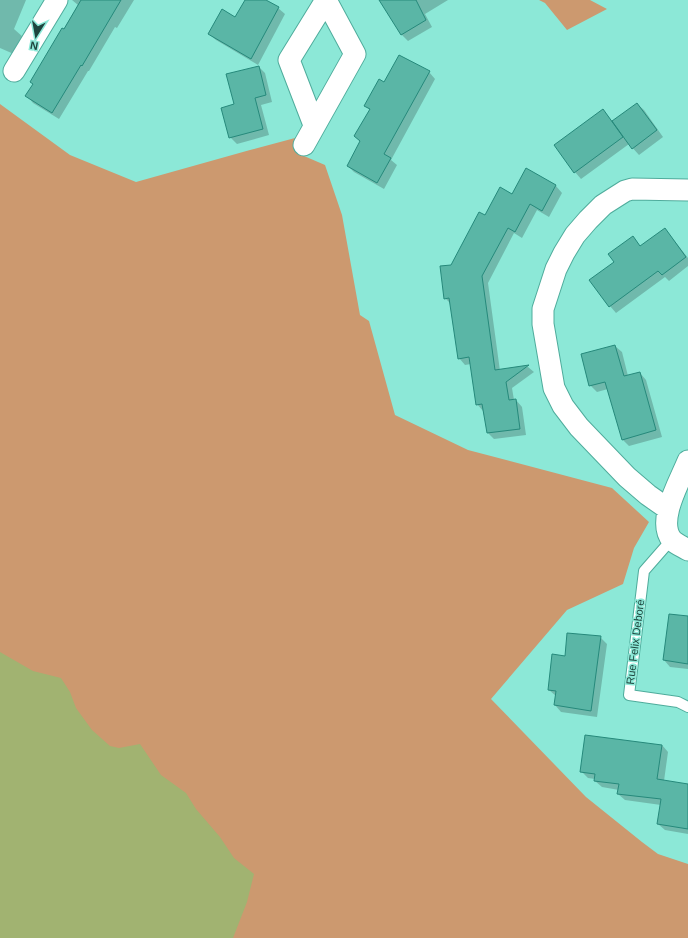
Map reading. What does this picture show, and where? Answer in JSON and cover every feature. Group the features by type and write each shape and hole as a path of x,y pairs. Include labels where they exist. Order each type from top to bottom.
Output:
{"street":[{"path":"14,71 57,0"},
{"path":"314,125 289,60 326,0"},
{"path":"304,144 355,54 326,0"},
{"path":"668,508 648,495 626,477 584,432 563,406 554,388 543,314 556,269 564,253 583,224 600,208 625,191 632,189 688,190"},
{"path":"680,544 666,528 666,520 668,508 688,461"}],"lane":[{"name":"Rue Felix Deboré","path":"680,544 644,571 629,695 678,702 688,707"}],"shaded area":[{"path":"539,0 590,0 607,9 567,30 545,3"},
{"path":"0,104 70,155 136,182 295,138 304,156 325,165 342,215 360,315 369,321 395,415 468,450 612,488 649,522 634,548 623,584 567,610 491,699 586,797 658,854 688,864 688,938 0,938"},
{"path":"0,652 33,671 61,678 70,692 76,708 92,730 110,746 119,748 140,744 161,775 186,793 196,809 220,837 234,858 254,874 247,902 233,938 0,938"}],"building":[{"path":"81,0 121,0 52,113 25,96 33,84 30,82 62,28 64,29"},
{"path":"245,0 266,0 279,7 251,59 208,34 222,9 235,17"},
{"path":"379,0 416,0 426,20 401,35"},
{"path":"399,55 430,71 384,154 391,158 377,183 347,166 360,141 354,136 370,109 364,106 379,79 384,82"},
{"path":"259,66 266,95 255,98 263,129 229,138 221,108 234,104 226,74"},
{"path":"637,103 657,130 632,149 612,121"},
{"path":"603,109 623,137 574,173 554,145"},
{"path":"526,168 556,185 542,211 530,204 515,232 508,228 482,276 495,370 529,365 506,382 509,400 516,399 520,429 487,433 482,404 476,405 469,357 458,359 449,298 444,299 440,266 451,265 479,212 485,215 500,187 512,194"},
{"path":"665,228 686,257 662,275 658,271 609,307 589,280 614,262 608,254 633,236 640,246"},
{"path":"615,345 624,376 640,372 656,430 622,440 605,382 589,386 581,354"},
{"path":"669,614 688,616 688,664 663,660"},
{"path":"567,633 601,636 591,711 554,705 556,691 548,690 552,654 565,656"},
{"path":"585,735 662,745 657,779 688,784 688,829 657,824 661,799 617,794 619,784 594,781 595,774 580,772"}]}
